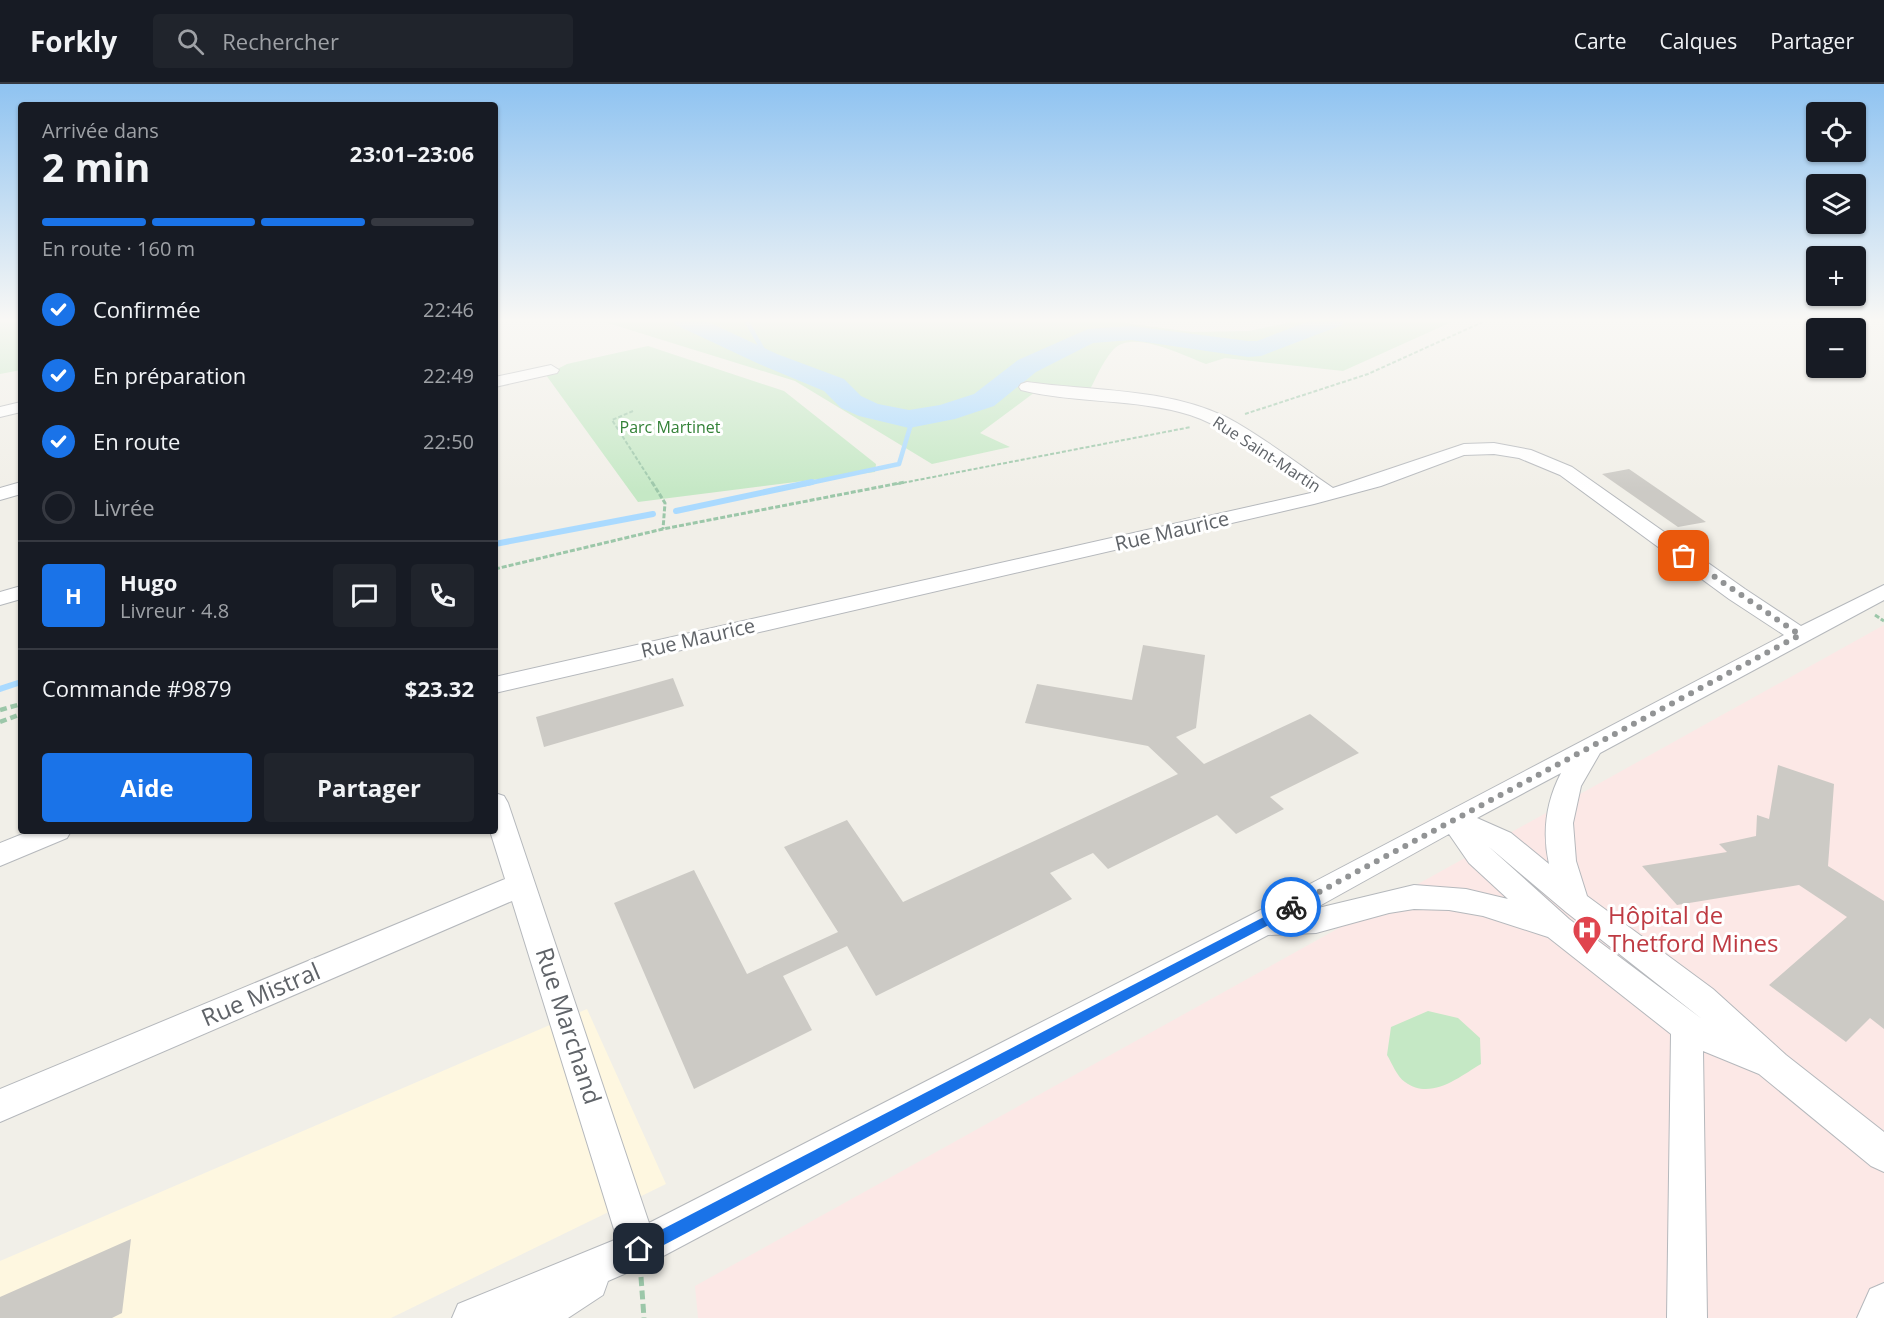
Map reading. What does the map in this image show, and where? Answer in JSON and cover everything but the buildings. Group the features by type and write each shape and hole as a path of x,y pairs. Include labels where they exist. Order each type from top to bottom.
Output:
{"street":[{"path":"498,381 516,378"},
{"name":"Rue Saint-Martin","path":"1027,387 1173,405 1220,421 1330,495"},
{"path":"0,412 18,408"},
{"name":"Rue Maurice","path":"498,683 1330,495 1389,478 1450,453 1469,449 1497,450 1546,461 1800,635"},
{"path":"0,494 18,489"},
{"path":"472,1318 639,1249 1261,924 1453,819 1884,591"},
{"path":"0,599 18,593"},
{"path":"1576,904 1563,869 1557,832 1566,786 1571,773 1592,745"},
{"name":"Rue Marchand","path":"498,812 639,1249"},
{"path":"1453,819 1501,840 1576,904 1702,999 1774,1066 1884,1154"},
{"path":"1453,819 1479,855 1558,928 1687,1028 1774,1066"},
{"path":"0,855 50,834"},
{"name":"Rue Mistral","path":"0,1106 522,884"},
{"path":"1261,924 1317,921 1390,900 1415,897 1466,900 1509,910 1558,928"},
{"path":"1687,1028 1687,1318"},
{"path":"533,1318 639,1249"},
{"path":"1877,1318 1884,1303"}],"path":[{"path":"498,568 663,529 1220,421 1283,404 1354,378"},
{"path":"633,411 612,420 665,503 663,529"},
{"path":"0,710 18,705"},
{"path":"0,722 18,715"},
{"path":"639,1249 644,1318"}],"shaded area":[{"name":"Hôpital de Thetford Mines","path":"1884,625 1884,1318 698,1318 695,1286"},
{"path":"587,1009 666,1184 391,1318 0,1318 0,1261"}],"green space":[{"name":"Parc Martinet","path":"548,378 743,378 784,391 876,464 875,472 638,502"},
{"path":"784,378 1096,378 1087,395 1039,389 980,433 1010,447 932,464 795,381"},
{"path":"1428,1011 1458,1018 1480,1038 1481,1064 1445,1085 1425,1089 1402,1080 1387,1055 1391,1027"}],"waterway":[{"path":"815,378 834,385 851,402 869,410 909,419 945,413 984,400 1012,378"},
{"path":"805,484 899,464 911,424 909,419"},
{"path":"676,511 812,482"},
{"path":"498,543 653,514"},
{"path":"0,689 18,683"}],"way so far":[{"path":"1291,907 1800,635 1684,556"}],"place":[{"name":"Hôpital de Thetford Mines","path":"1587,956"}],"route":[{"path":"639,1249 1291,907"}]}
